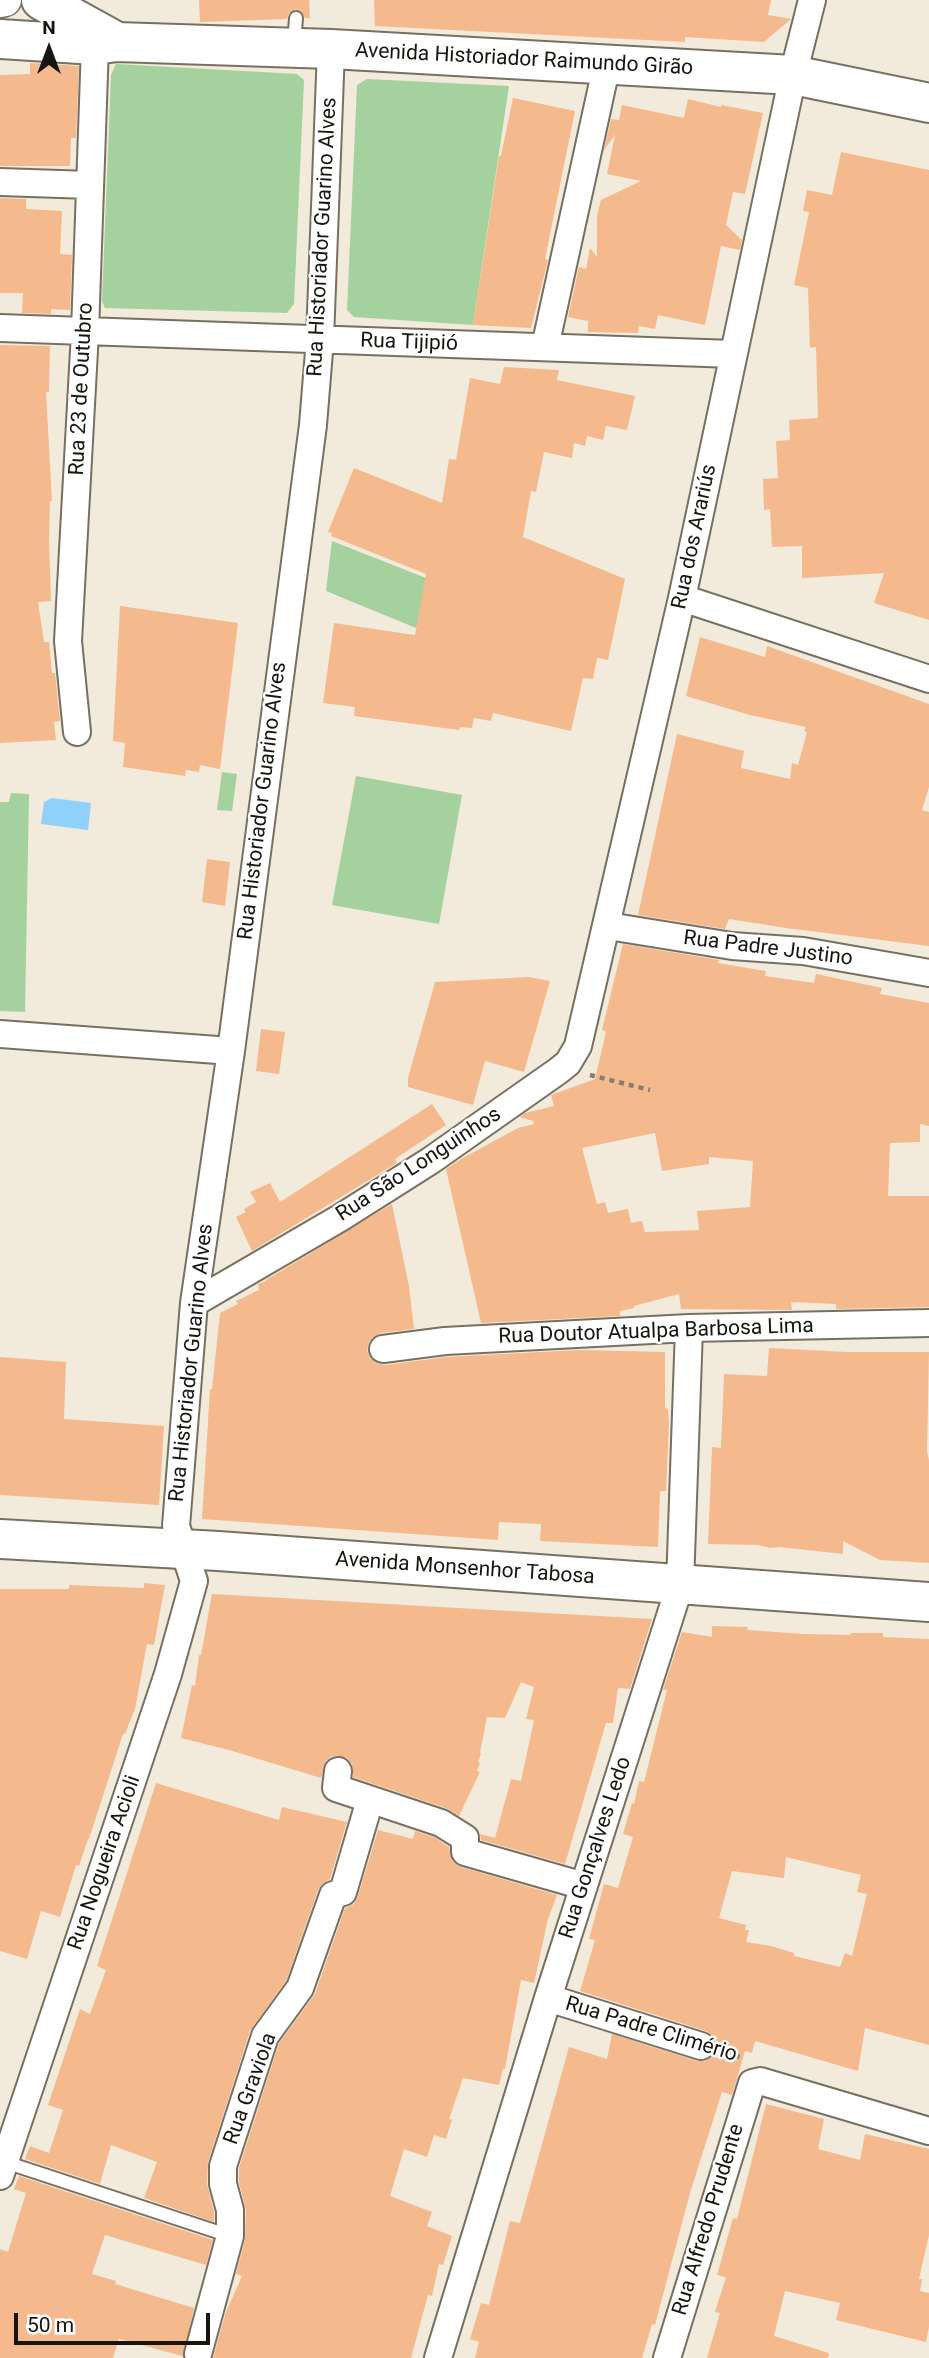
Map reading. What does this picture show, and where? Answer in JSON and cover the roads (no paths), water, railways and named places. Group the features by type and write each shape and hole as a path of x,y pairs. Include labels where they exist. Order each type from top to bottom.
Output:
{"main road":[{"name":"Avenida Historiador Raimundo Girão","path":"41,0 106,43"},
{"name":"Avenida Historiador Raimundo Girão","path":"0,39 106,43 307,38 607,64 793,75 929,103"},
{"name":"Avenida Monsenhor Tabosa","path":"0,1539 183,1549 929,1602"}],"street":[{"name":"Rua dos Arariús","path":"562,1068 578,1046 608,926 682,598 793,75 812,0"},
{"name":"Rua Historiador Guarino Alves","path":"183,1549 176,1526 194,1303 231,1051 313,425 320,340 307,38"},
{"name":"Rua 23 de Outubro","path":"77,732 68,641 90,185 106,43"},
{"path":"545,347 607,64"},
{"path":"0,182 90,185"},
{"name":"Rua Tijipió","path":"0,328 733,354"},
{"path":"682,598 929,679"},
{"name":"Rua Padre Justino","path":"608,926 732,946 803,951 929,973"},
{"path":"0,1034 231,1051"},
{"name":"Rua São Longuinhos","path":"194,1303 340,1218 562,1068"},
{"name":"Rua Doutor Atualpa Barbosa Lima","path":"383,1349 446,1341 689,1328 929,1323"},
{"name":"Rua Gonçalves Ledo","path":"438,2358 548,1998 680,1585 689,1328"},
{"name":"Rua Nogueira Acioli","path":"2,2169 168,1674 194,1581 183,1549"},
{"path":"338,1771 336,1788 441,1823 465,1838 466,1852 584,1886"},
{"name":"Rua Graviola","path":"198,2354 230,2236 230,2210 223,2184 223,2166 265,2036 300,1988 333,1895 343,1892 370,1801"},
{"name":"Rua Padre Climério","path":"548,1998 701,2046"},
{"name":"Rua Padre Climério","path":"752,2083 760,2081 929,2131"},
{"name":"Rua Alfredo Prudente","path":"667,2358 752,2083"}],"lane":[{"path":"2,2169 230,2236"}],"water":[{"path":"52,798 91,803 88,830 41,824 44,802"}]}
